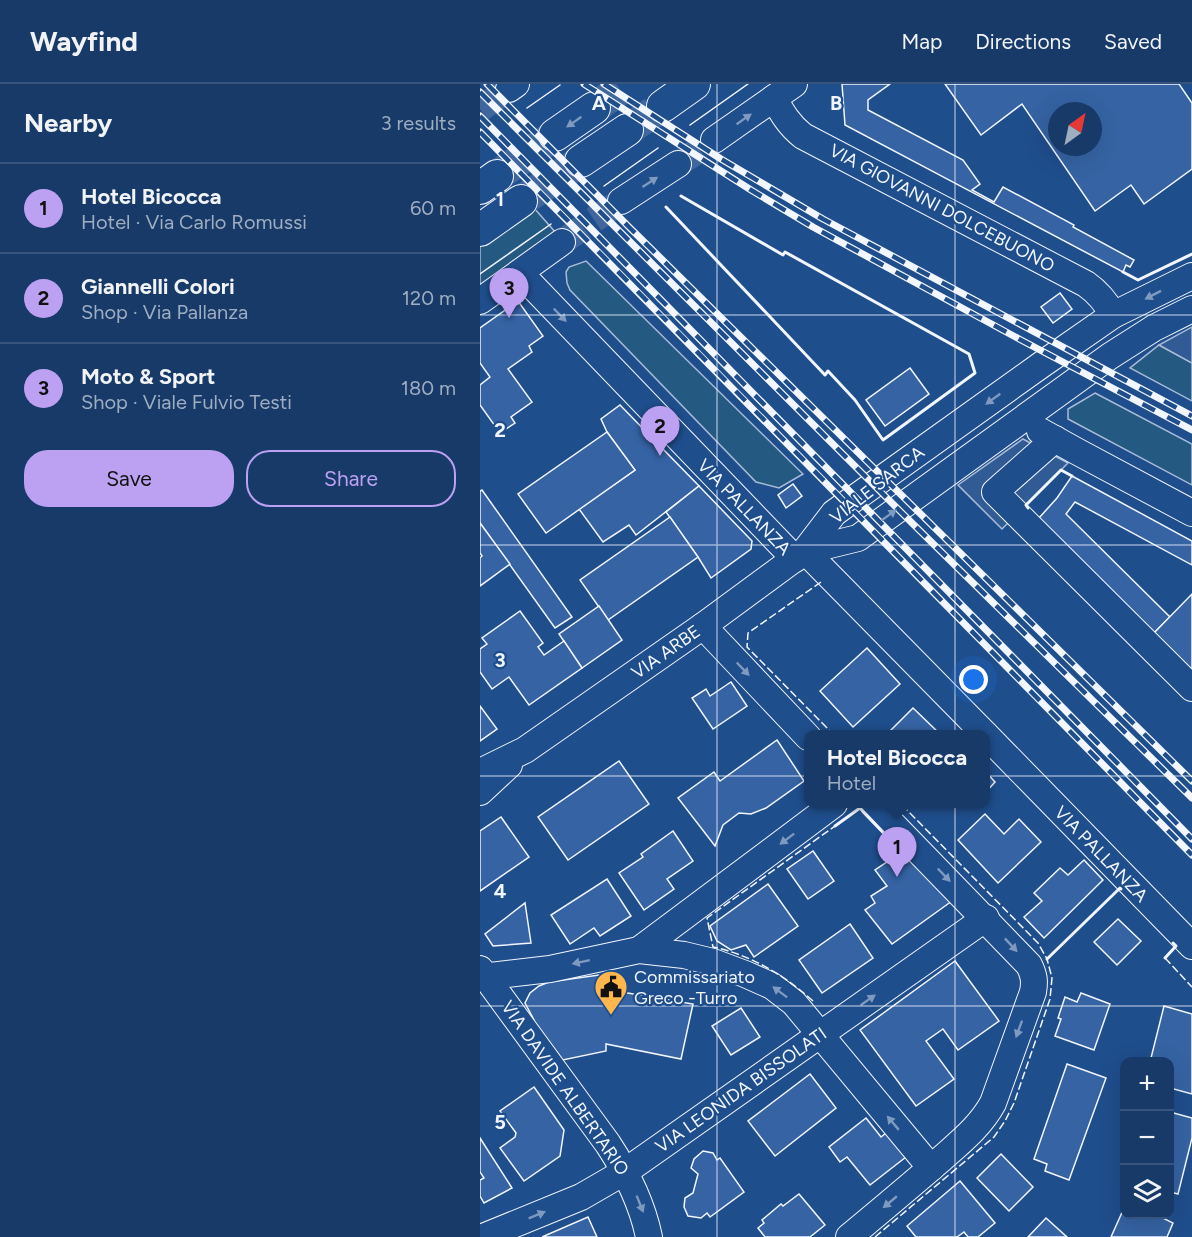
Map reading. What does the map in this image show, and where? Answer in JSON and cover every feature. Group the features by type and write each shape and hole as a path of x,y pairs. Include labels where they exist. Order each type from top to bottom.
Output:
{"main road":[{"path":"663,106 694,84"},
{"path":"555,135 594,108"},
{"path":"581,161 627,130"},
{"path":"480,230 521,201"}],"street":[{"path":"714,140 784,91"},
{"name":"VIA GIOVANNI DOLCEBUONO","path":"784,91 781,112 792,127 803,136 1086,284 1103,298 1113,315"},
{"path":"621,201 678,164"},
{"path":"480,301 562,242"},
{"name":"VIA PALLANZA","path":"520,273 800,555 980,730"},
{"name":"VIALE SARCA","path":"800,555 834,513 1031,372 1113,315 1192,276"},
{"name":"VIALE SARCA","path":"800,555 858,538 1110,356 1154,328 1192,309"},
{"path":"1024,417 1031,425 1054,439 1192,513"},
{"path":"1054,439 995,492 1192,688"},
{"name":"VIA ARBE","path":"480,792 525,750 703,626 800,555"},
{"path":"703,626 804,733"},
{"name":"VIA PALLANZA","path":"990,740 1192,946"},
{"name":"VIA ARBE","path":"480,772 525,750"},
{"path":"639,950 829,808"},
{"path":"849,1237 931,1168 986,1117 993,1103 1035,982 1034,973 1029,965 986,918 877,808"},
{"name":"VIA LEONIDA BISSOLATI","path":"483,1237 582,1197 626,1171 986,918"},
{"path":"482,974 550,969 639,950 684,955 713,962 745,974 772,986 794,1003 931,1168"},
{"name":"VIA DAVIDE ALBERTARIO","path":"482,974 626,1171 646,1219 649,1237"}],"shaded area":[{"path":"534,208 556,233 480,288 480,246"},
{"path":"586,261 803,474 779,488 756,482 570,290 566,272 569,267"},
{"path":"1192,327 1192,363 1159,345"},
{"path":"1159,345 1192,363 1192,401 1130,368"},
{"path":"1095,393 1192,444 1192,485 1068,419 1068,409"},
{"path":"1023,439 1068,463 1002,529 958,485"}],"building":[{"path":"842,84 890,84 868,100 868,110 963,160 980,184 972,190 994,202 1003,187 1134,260 1130,267 1126,265 1123,272 845,125"},
{"path":"945,84 1179,84 1192,103 1192,169 1144,204 1131,185 1095,211 1057,156 1102,156 1102,102 1048,102 1048,142 1022,104 981,135"},
{"path":"1060,293 1072,309 1053,323 1041,307"},
{"path":"518,301 543,336 529,346 532,352 508,369 532,402 511,417 515,423 500,433 480,405 480,385 490,377 480,363 480,328"},
{"path":"910,368 929,394 885,426 866,400"},
{"path":"620,405 699,486 636,535 629,525 603,542 579,509 635,470 607,432 601,419"},
{"path":"607,432 635,470 546,533 518,494"},
{"path":"1072,476 1192,541 1192,565 1075,502 1066,514 1170,617 1154,633 1039,518"},
{"path":"793,484 802,496 786,508 778,495"},
{"path":"699,486 752,541 751,549 711,578 666,512"},
{"path":"482,490 572,617 555,628 480,523 480,491"},
{"path":"670,517 698,557 608,620 580,580"},
{"path":"480,523 510,564 480,586 480,558 482,556 480,553"},
{"path":"1192,594 1192,670 1154,633"},
{"path":"599,606 622,640 582,668 559,634"},
{"path":"520,611 543,643 538,647 544,655 564,641 582,668 529,705 509,677 492,689 480,672 480,649 487,644 482,638"},
{"path":"867,648 900,684 853,727 820,691"},
{"path":"731,682 747,706 713,729 692,698 706,689 710,696"},
{"path":"480,706 497,729 480,741"},
{"path":"913,708 936,730 891,730"},
{"path":"777,740 804,781 766,808 751,814 739,813 723,825 715,846 678,798 714,772 720,781"},
{"path":"619,761 649,804 568,860 538,817"},
{"path":"990,776 995,782 990,788"},
{"path":"985,814 1004,834 1019,819 1041,842 998,883 958,840"},
{"path":"501,817 529,857 480,891 480,831"},
{"path":"673,831 693,861 667,879 674,889 644,910 619,873 643,857 641,854"},
{"path":"813,851 834,881 808,899 787,869"},
{"path":"902,852 952,901 892,944 865,910 875,903 871,896 887,886 875,870"},
{"path":"1084,860 1103,880 1044,938 1024,917 1042,901 1034,893 1060,868 1068,875"},
{"path":"607,879 631,916 600,936 594,928 570,944 551,915"},
{"path":"768,884 798,926 754,957 746,945 731,950 717,941 710,926"},
{"path":"525,903 531,943 493,946 485,934"},
{"path":"1118,919 1141,941 1117,965 1094,942"},
{"path":"850,924 873,958 822,993 799,960"},
{"path":"955,961 999,1021 958,1050 943,1029 926,1041 954,1079 916,1106 860,1030"},
{"name":"Commissariato Greco -Turro","path":"599,975 610,990 693,1004 681,1059 606,1044 606,1051 558,1061 533,1025 534,1020 525,1003 530,993 549,982"},
{"path":"1081,993 1110,1004 1094,1050 1055,1036 1065,997 1077,1002"},
{"path":"1164,1006 1192,1014 1192,1094 1174,1089 1174,1057 1151,1057"},
{"path":"741,1008 760,1037 731,1055 712,1026"},
{"path":"1067,1064 1106,1078 1069,1180 1045,1171 1047,1164 1034,1159"},
{"path":"810,1074 836,1108 775,1156 748,1121"},
{"path":"534,1087 564,1130 560,1156 524,1181 500,1148 515,1137 516,1133 500,1111"},
{"path":"1174,1113 1192,1118 1192,1138 1178,1194 1174,1193"},
{"path":"866,1118 881,1137 886,1133 906,1157 870,1185 847,1157 840,1162 829,1147"},
{"path":"480,1138 512,1188 484,1203 480,1196 480,1180 484,1178 480,1172"},
{"path":"703,1151 713,1153 717,1160 720,1158 744,1192 710,1217 707,1213 701,1218 688,1216 684,1207 685,1198 693,1193 698,1174 691,1168 694,1159"},
{"path":"1001,1154 1033,1187 1009,1211 977,1178"},
{"path":"960,1181 995,1223 978,1237 968,1237 964,1232 957,1237 916,1237 907,1226"},
{"path":"799,1194 825,1225 810,1237 765,1237 758,1228 764,1223 762,1220 781,1204 783,1206"},
{"path":"588,1217 597,1237 542,1237"},
{"path":"1120,1217 1120,1219 1165,1219 1173,1223 1167,1237 1111,1237"},
{"path":"1046,1218 1067,1237 1028,1237"}],"tunnel":[{"path":"594,108 628,84"},
{"path":"480,109 509,89"},
{"path":"627,130 663,106"},
{"path":"497,176 555,135"},
{"path":"678,164 714,140"},
{"path":"521,201 581,161"},
{"path":"562,242 621,201"}],"tram line":[{"path":"690,125 748,84"},
{"path":"527,108 560,85"},
{"path":"604,186 658,148"},
{"path":"480,274 551,224"}],"railway":[{"path":"487,84 631,229 1192,781"},
{"path":"584,84 813,227 1192,430"},
{"path":"604,84 721,159 823,219 1192,416"},
{"path":"480,92 912,523 1192,798"},
{"path":"480,116 1192,839"},
{"path":"480,132 1192,855"}],"fence":[{"path":"821,582 748,633 747,647 829,730"},
{"path":"875,1237 994,1137 1005,1121 1014,1103 1050,999 1052,978 1047,959 1038,943 905,808"},
{"path":"813,1001 766,967 741,955 713,947 707,918 835,826"},
{"path":"1165,958 1192,987"}],"wall":[{"path":"666,207 825,375 828,371 855,400 883,440 975,373 969,354 785,252 783,255 681,196"},
{"path":"1123,272 1138,280 1192,254"},
{"path":"1028,508 1026,505 1061,470 1072,476"},
{"path":"835,826 860,808 902,852"},
{"path":"1047,959 1121,889"},
{"path":"1165,958 1176,946 1173,943"}],"place":[{"name":"Moto & Sport","path":"509,318"},
{"name":"Giannelli Colori","path":"660,456"},
{"name":"Hotel Bicocca","path":"897,877"},
{"name":"Commissariato Greco -Turro","path":"611,1016"}]}
